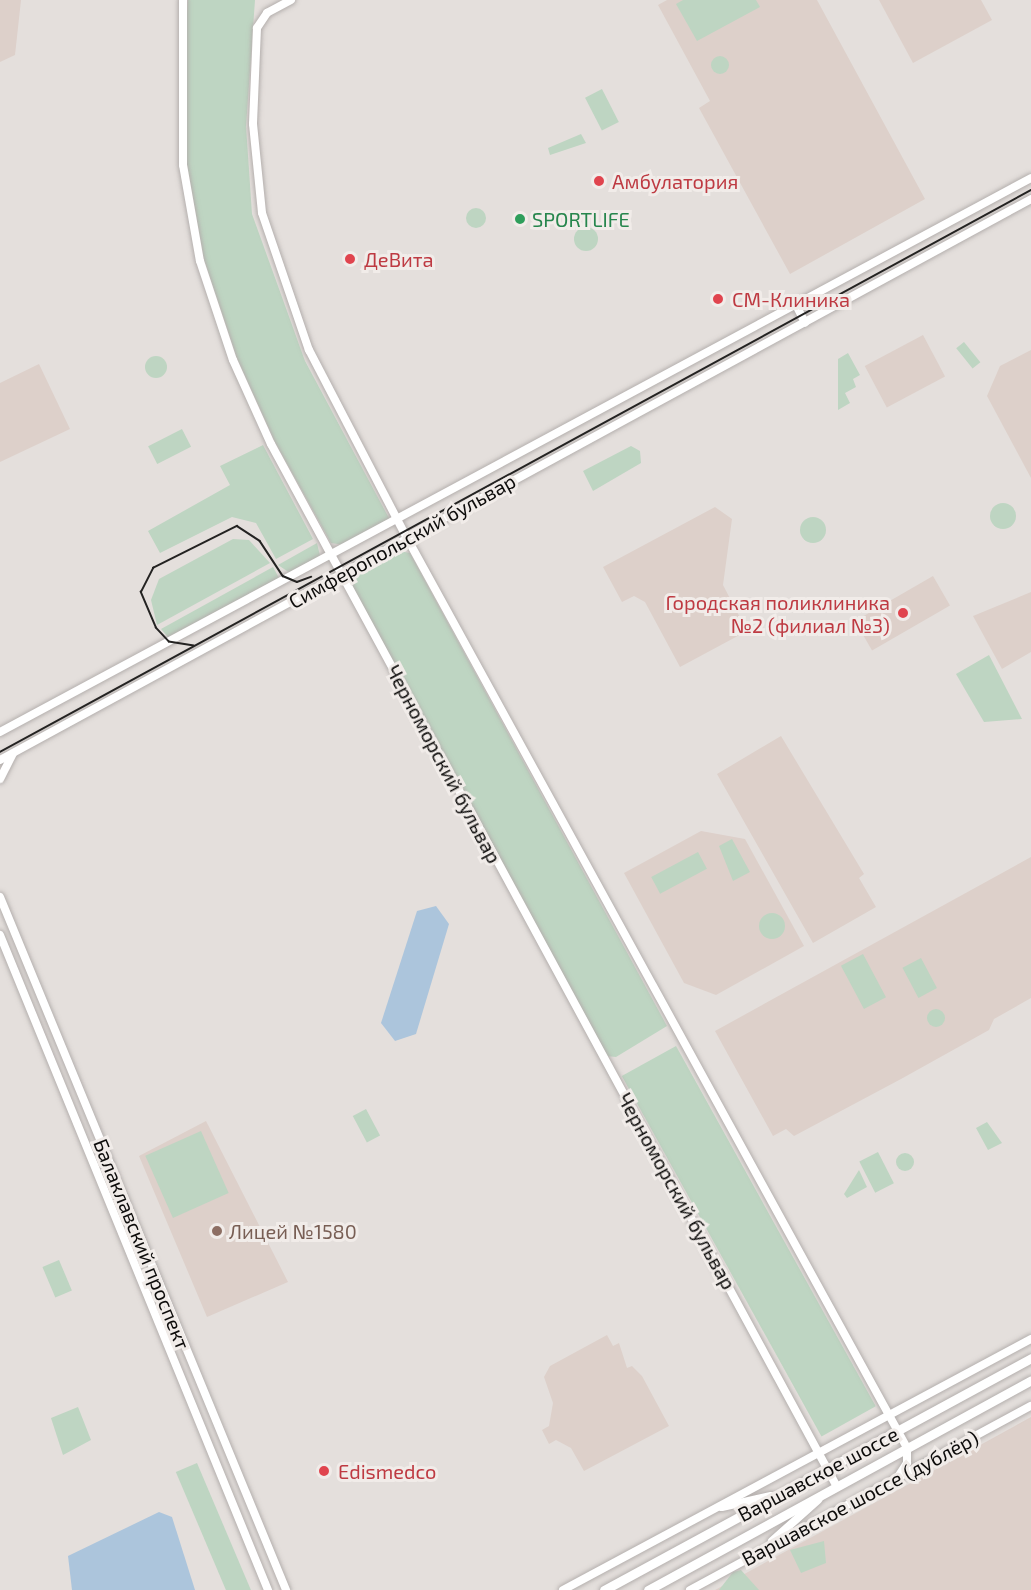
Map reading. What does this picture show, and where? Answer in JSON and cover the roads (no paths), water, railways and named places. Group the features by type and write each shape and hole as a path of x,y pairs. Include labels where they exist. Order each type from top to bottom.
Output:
{"main road":[{"name":"Черноморский бульвар","path":"183,0 183,165 200,261 233,360 333,556 837,1487"},
{"path":"291,0 267,13 256,38 253,124 261,213 309,350 407,538 907,1448 907,1463 896,1480"},
{"name":"Симферопольский бульвар","path":"2,730 333,556 795,303 1031,178"},
{"name":"Симферопольский бульвар","path":"0,760 1031,199"},
{"path":"795,303 805,323"},
{"path":"0,779 13,754"},
{"name":"Балаклавский проспект","path":"0,897 286,1590"},
{"name":"Балаклавский проспект","path":"0,935 268,1590"},
{"path":"563,1590 1031,1339"},
{"name":"Варшавское шоссе","path":"604,1590 1031,1358"},
{"name":"Варшавское шоссе","path":"648,1590 1031,1380"},
{"name":"Варшавское шоссе (дублёр)","path":"690,1590 1031,1406"},
{"path":"712,1509 784,1492"},
{"path":"758,1553 826,1493"}],"water":[{"path":"436,906 449,924 416,1034 395,1041 381,1023 417,911"},
{"path":"159,1512 172,1517 195,1590 72,1590 68,1556"}],"tram line":[{"path":"0,752 1031,190"},
{"path":"194,646 169,642 156,628 141,592 153,568 237,526 260,541 283,576 297,582 311,577"}],"place":[{"name":"Амбулатория","path":"599,181"},
{"name":"SPORTLIFE","path":"520,219"},
{"name":"ДеВита","path":"350,259"},
{"name":"СМ-Клиника","path":"718,299"},
{"name":"Городская поликлиника №2 (филиал №3)","path":"903,613"},
{"name":"Лицей №1580","path":"217,1231"},
{"name":"Edismedco","path":"324,1471"}]}
